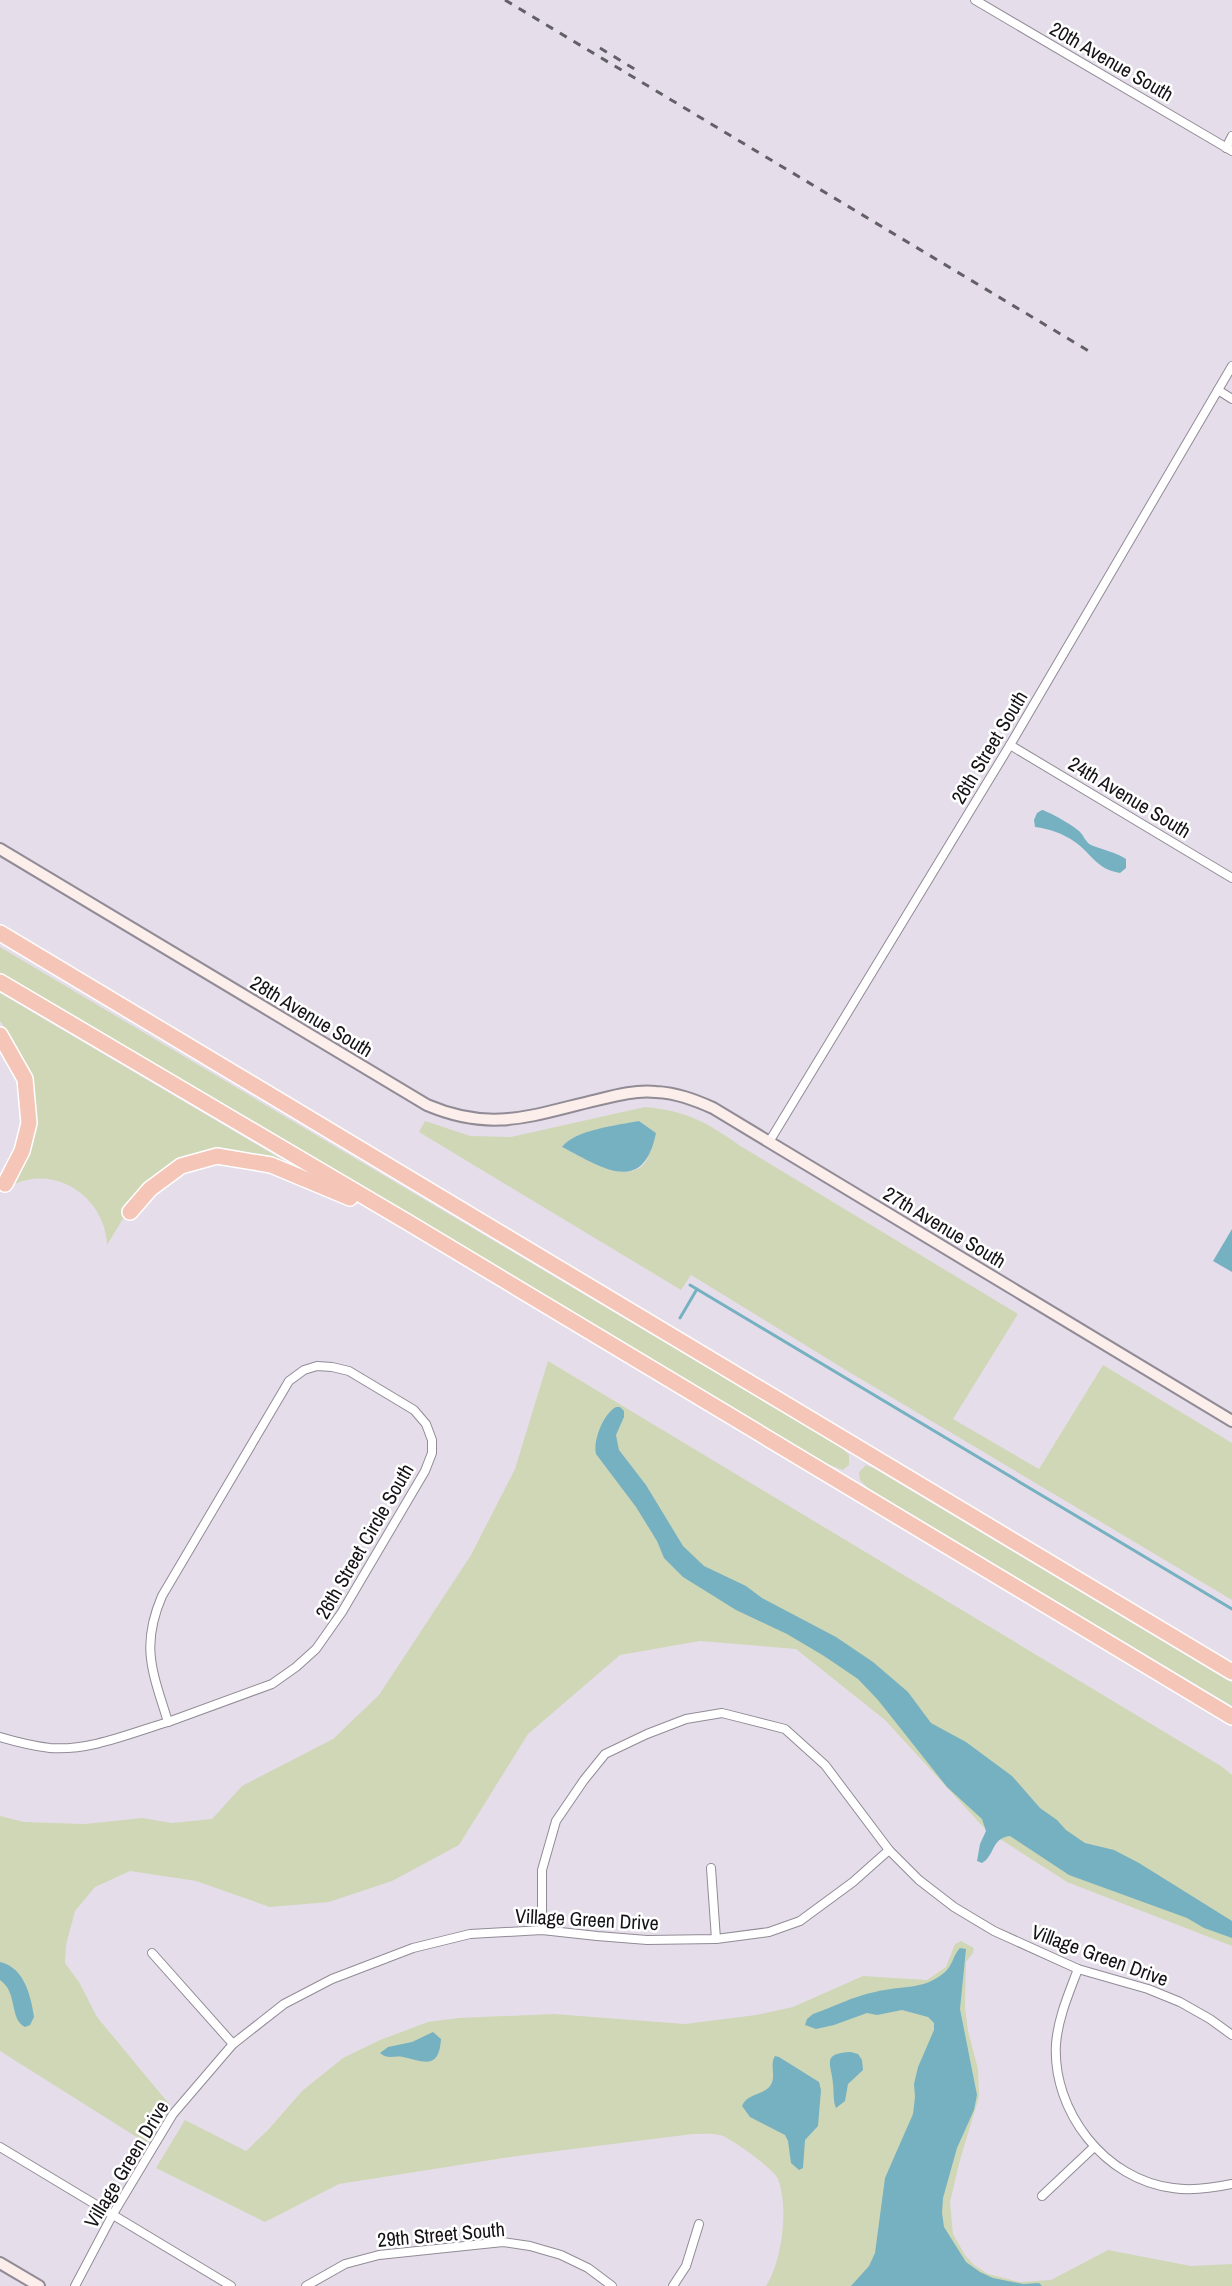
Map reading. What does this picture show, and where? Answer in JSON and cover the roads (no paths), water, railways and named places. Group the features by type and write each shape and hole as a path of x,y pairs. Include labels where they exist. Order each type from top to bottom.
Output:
{"highway":[{"path":"0,933 1232,1672"},
{"path":"0,982 409,1223 1232,1717"},
{"path":"0,1035 25,1079 29,1123 22,1151 5,1184"},
{"path":"130,1212 150,1189 181,1166 217,1156 271,1165 409,1223"},
{"path":"1208,1703 1232,1726"}],"street":[{"name":"20th Avenue South","path":"975,0 1229,150"},
{"path":"1229,150 1232,136"},
{"name":"26th Street South","path":"769,1142 1010,745 1232,366"},
{"path":"1218,390 1232,399"},
{"name":"24th Avenue South","path":"1010,745 1232,878"},
{"name":"28th Avenue South","path":"0,849 427,1105 444,1112 478,1120 512,1120 630,1092"},
{"name":"27th Avenue South","path":"630,1092 655,1091 680,1095 714,1108 1232,1421"},
{"name":"26th Street Circle South","path":"0,1737 24,1744 52,1748 85,1746 168,1722 272,1684 296,1667 329,1634 425,1471 432,1453 432,1440 426,1424 414,1410 349,1371 332,1367 317,1366 304,1370 289,1381 162,1596 155,1612 150,1639 150,1665 168,1722"},
{"path":"542,1930 542,1869 556,1821 561,1812 605,1754 686,1719 722,1713 785,1729 825,1765 888,1850"},
{"name":"Village Green Drive","path":"75,2286 113,2214 172,2114 233,2044 294,1999 332,1979 412,1948 470,1934 542,1930 647,1940 716,1939 769,1932 800,1921 853,1882 888,1850 954,1907 994,1931 1078,1969 1148,1989 1180,2002 1232,2035"},
{"path":"711,1868 716,1939"},
{"path":"152,1953 233,2044"},
{"path":"1078,1969 1063,2010 1056,2043 1057,2072 1066,2103 1077,2125 1094,2147 1115,2164 1141,2179 1171,2188 1200,2189 1232,2184"},
{"path":"0,2147 231,2286"},
{"path":"1042,2196 1094,2147"},
{"path":"673,2286 686,2266 699,2224"},
{"name":"29th Street South","path":"306,2286 345,2264 379,2255 503,2242 530,2246 561,2255 588,2268 612,2286"},
{"path":"0,2263 39,2286"}],"water":[{"path":"1042,810 1076,829 1091,845 1126,859 1126,868 1120,873 1105,868 1070,839 1056,832 1035,827 1034,820 1037,813"},
{"path":"639,1121 656,1133 650,1153 641,1165 631,1171 619,1172 605,1168 562,1147 576,1136 586,1132"},
{"path":"1232,1229 1232,1272 1213,1261"},
{"path":"616,1407 624,1411 624,1417 616,1435 619,1450 646,1485 683,1546 704,1566 746,1586 762,1598 836,1637 873,1662 908,1692 931,1723 966,1742 1012,1776 1040,1808 1057,1820 1066,1830 1085,1843 1114,1850 1139,1863 1232,1921 1232,1938 1204,1928 1187,1918 1069,1875 1010,1836 999,1840 986,1860 982,1863 977,1861 980,1844 986,1831 982,1819 947,1787 878,1700 858,1679 787,1634 736,1610 683,1577 664,1558 657,1541 636,1507 596,1454 596,1442 600,1428 607,1415"},
{"path":"960,1948 966,1949 960,2009 977,2095 974,2110 957,2148 943,2198 944,2227 966,2262 980,2272 993,2278 1023,2284 1039,2283 1042,2286 851,2286 869,2266 875,2253 885,2178 913,2114 914,2084 918,2067 934,2030 934,2023 928,2017 902,2010 877,2015 867,2013 816,2029 805,2025 807,2019 813,2014 859,1996 929,1982 948,1969"},
{"path":"0,1962 15,1970 25,1984 34,2017 30,2025 25,2027 17,2018 9,1991 0,1980"},
{"path":"433,2032 441,2039 440,2049 437,2056 429,2062 391,2057 380,2053 388,2047 412,2042"},
{"path":"851,2052 858,2054 862,2060 863,2070 848,2084 845,2101 836,2108 830,2061 835,2055"},
{"path":"775,2056 819,2082 821,2090 818,2126 805,2140 803,2168 799,2170 791,2163 785,2135 750,2117 742,2106 747,2099 770,2086 773,2079"}],"waterway":[{"path":"690,1285 1232,1609"},
{"path":"680,1318 697,1289"}],"railway":[{"path":"505,0 1092,353"},
{"path":"600,48 641,73"}]}
